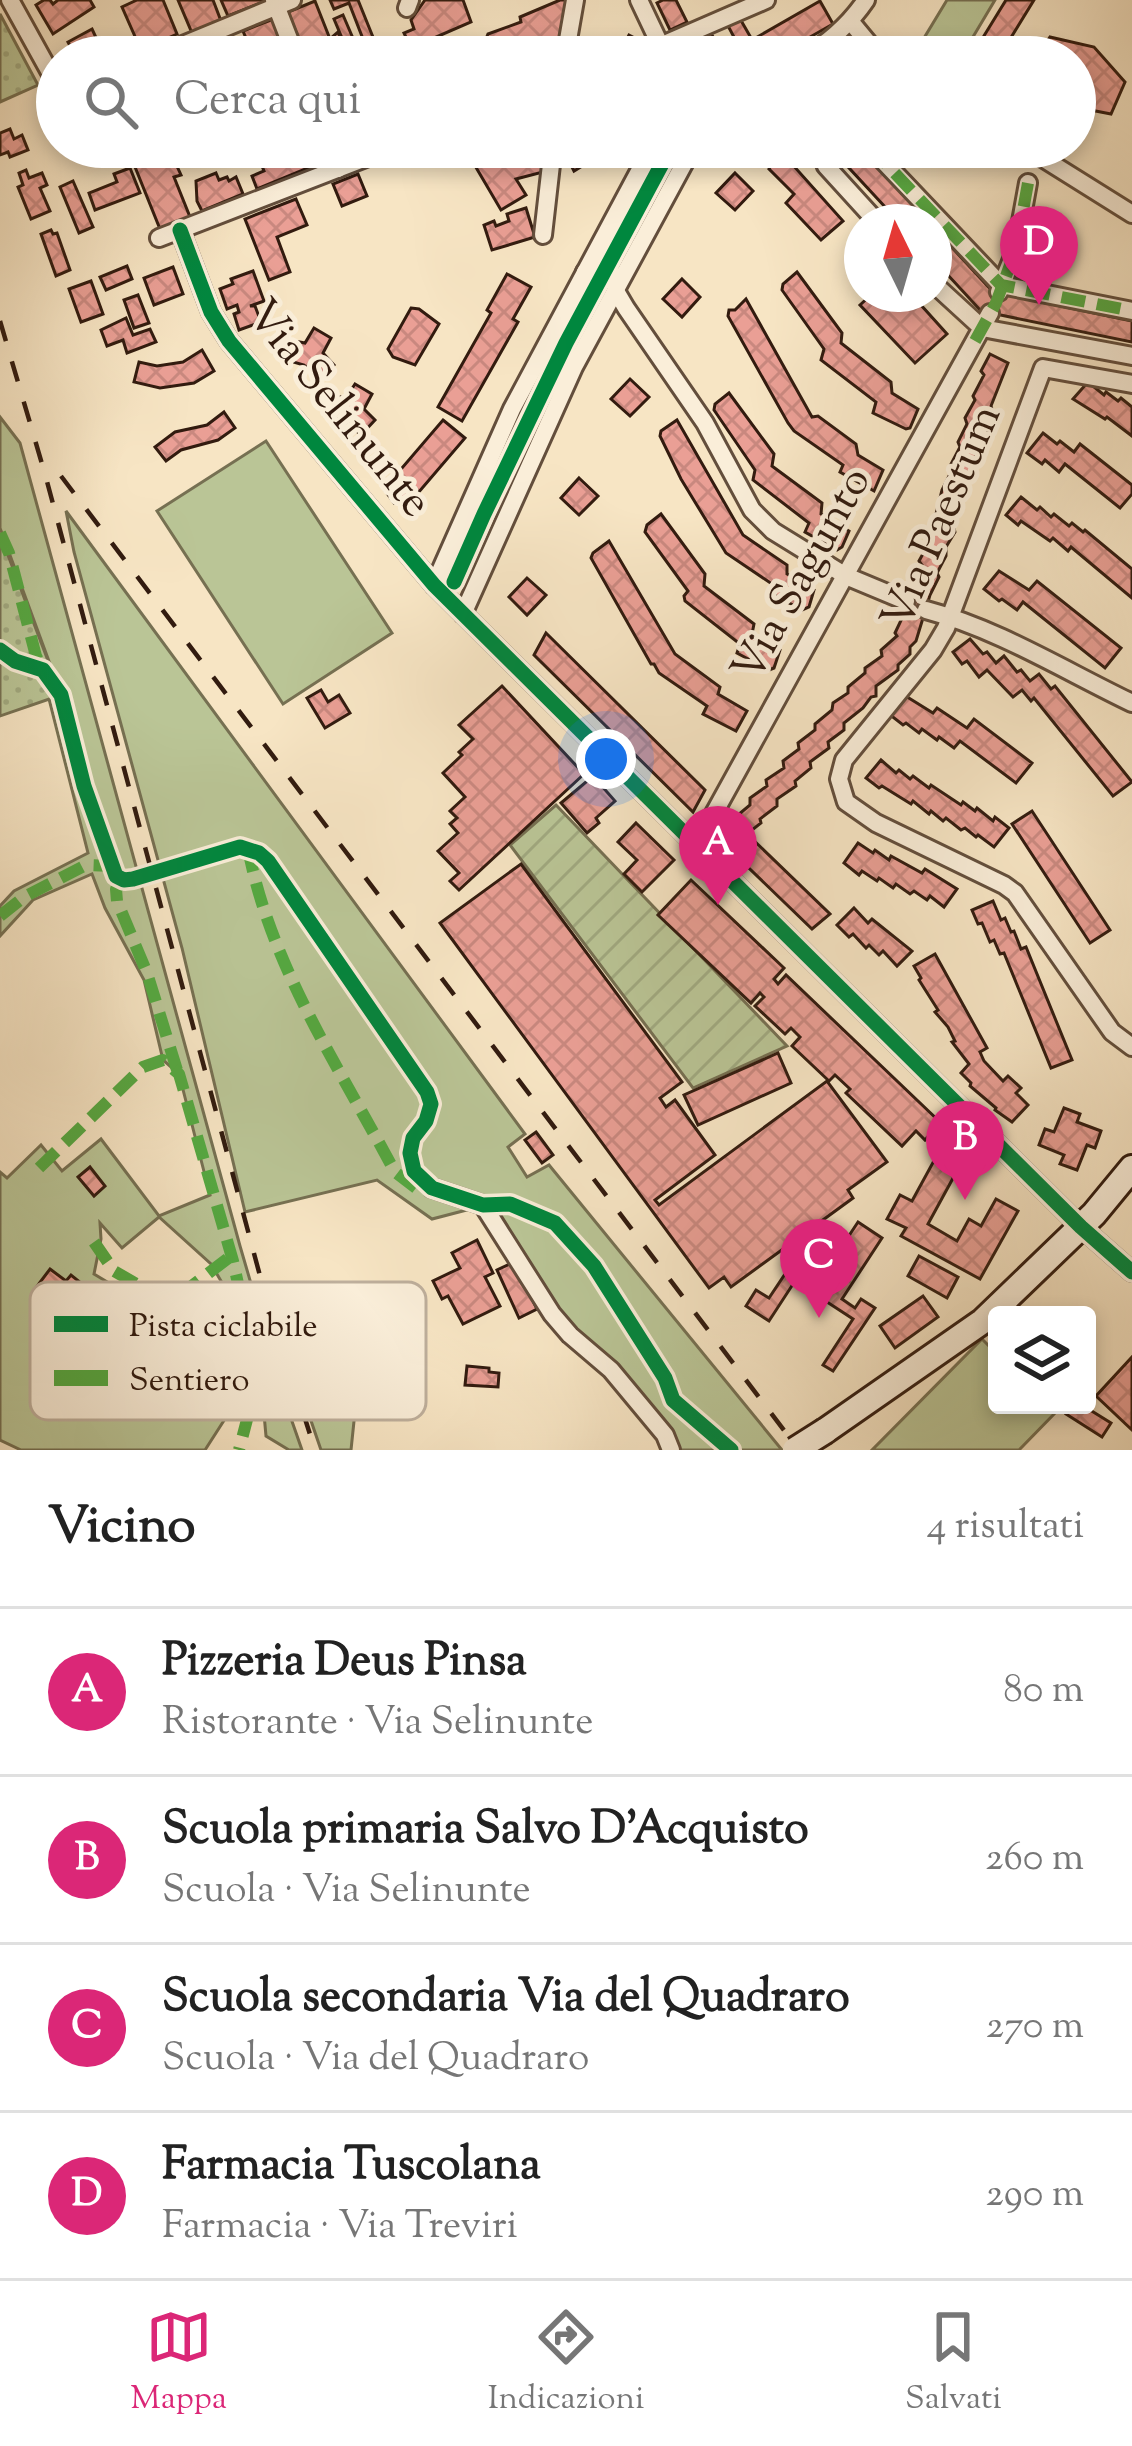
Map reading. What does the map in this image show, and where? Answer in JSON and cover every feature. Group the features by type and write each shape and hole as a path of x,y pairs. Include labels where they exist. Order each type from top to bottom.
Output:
{"main road":[{"path":"795,1450 983,1321 1081,1227 1132,1168"}],"street":[{"path":"10,0 36,47"},
{"path":"569,36 575,0"},
{"path":"639,0 657,36"},
{"path":"698,36 766,0"},
{"path":"836,36 866,0"},
{"path":"202,36 281,2 290,36"},
{"path":"851,22 863,36"},
{"path":"543,235 551,168"},
{"path":"434,585 512,409 641,168"},
{"path":"463,614 574,367 682,168"},
{"path":"828,168 861,204"},
{"path":"889,168 1000,289 1132,311"},
{"path":"1059,168 1132,214"},
{"path":"159,238 338,169"},
{"path":"1000,289 1016,249 1028,183"},
{"name":"Via Selinunte","path":"180,230 211,312 229,341 434,585 1081,1227 1132,1272"},
{"path":"585,272 598,265 614,275 616,291 706,423 752,510 773,531 847,576 906,602"},
{"path":"952,300 982,327 1132,356"},
{"name":"Via Sagunto","path":"696,845 982,327"},
{"name":"Via Paestum","path":"1132,384 1043,368 952,617 933,650 844,760 839,779 846,802 876,824 1012,890 1106,1024 1132,1047"},
{"path":"926,610 952,617 1132,703"},
{"path":"432,1187 482,1205 552,1313 611,1370 665,1436 670,1450"}],"green space":[{"path":"947,0 995,0 974,36 925,36"},
{"path":"0,14 36,86 0,102"},
{"path":"0,417 20,443 251,1282 222,1282 211,1264 159,1217 122,1248 100,1223 94,1274 107,1282 30,1282 30,1420 224,1420 205,1450 21,1450 0,1440 0,1172 7,1178 41,1145 62,1171 101,1139 159,1216 210,1195 179,1074 163,1060 144,980 92,874 33,900 0,936 0,906 14,891 88,853 49,699 61,694 0,528"},
{"path":"266,441 392,633 283,704 157,511"},
{"path":"66,511 525,1134 508,1147 527,1177 549,1165 782,1450 680,1450 570,1335 482,1206 432,1219 377,1180 245,1212 182,948"},
{"path":"0,534 61,695 0,716"},
{"path":"556,805 787,1046 693,1088 510,845"},
{"path":"982,1339 988,1345 988,1414 1054,1414 1019,1450 872,1450"},
{"path":"265,1420 292,1420 302,1450 289,1450 266,1436"},
{"path":"311,1420 354,1420 351,1450 321,1450"}],"building":[{"path":"44,0 53,4 90,0 94,7 53,34 36,5"},
{"path":"137,0 163,0 177,34 135,36 122,7"},
{"path":"178,0 213,0 221,21 192,33"},
{"path":"221,0 266,0 266,1 228,16"},
{"path":"330,0 358,0 373,36 362,36 349,3 334,9"},
{"path":"425,0 463,0 471,22 439,36 405,36 414,29 411,20"},
{"path":"568,0 565,36 487,36 521,22 520,17"},
{"path":"676,0 687,22 670,30 657,3"},
{"path":"1006,0 1034,0 1012,36 984,36"},
{"path":"315,1 329,36 298,36 288,12"},
{"path":"820,1 833,24 812,36 759,36"},
{"path":"343,15 352,36 341,36 334,19"},
{"path":"739,17 750,36 733,36 726,22"},
{"path":"276,18 283,36 245,36 243,31"},
{"path":"1096,49 1125,82 1111,114 1096,111"},
{"path":"10,129 14,139 22,135 28,150 10,157 8,152 0,155 0,133"},
{"path":"130,168 140,193 95,210 89,193 117,182 114,174"},
{"path":"135,168 178,168 181,175 174,177 190,217 160,229"},
{"path":"308,168 257,189 252,176"},
{"path":"476,168 542,168 543,172 516,179 526,195 501,210"},
{"path":"795,168 843,221 821,240 786,203 794,194 769,169"},
{"path":"849,168 879,168 912,204 882,204"},
{"path":"26,170 29,178 42,173 47,185 40,188 50,211 31,219 18,187 23,185 19,173"},
{"path":"216,173 219,180 236,177 243,194 202,211 196,181"},
{"path":"735,173 753,191 735,210 716,193"},
{"path":"358,174 367,196 342,206 333,184"},
{"path":"73,181 93,227 79,233 60,187"},
{"path":"296,199 307,225 277,237 290,272 269,280 245,219"},
{"path":"526,208 535,237 492,250 484,225 509,221 507,214"},
{"path":"57,233 70,270 56,276 41,234"},
{"path":"952,248 993,292 1132,321 1132,342 981,311 952,280"},
{"path":"127,266 132,279 106,290 100,277"},
{"path":"173,267 183,294 154,305 144,278"},
{"path":"253,271 264,301 250,306 255,306 261,322 239,330 234,314 239,312 237,305 227,309 220,289"},
{"path":"797,272 842,333 841,343 891,382 892,393 918,409 910,428 873,413 876,402 821,360 824,349 782,290"},
{"path":"507,274 531,287 513,319 518,322 462,421 438,407 491,313 487,310"},
{"path":"682,279 700,297 682,317 663,299"},
{"path":"91,281 103,314 81,322 69,289"},
{"path":"138,295 149,323 134,328 124,300"},
{"path":"746,299 812,417 818,416 856,444 858,455 883,470 874,491 840,472 843,465 788,423 728,316 729,310"},
{"path":"411,308 439,324 415,365 393,357 388,349"},
{"path":"867,312 927,312 947,334 915,363"},
{"path":"126,318 133,335 150,329 156,342 127,353 123,340 107,346 101,330"},
{"path":"314,328 331,338 323,353 334,365 320,380 304,365 283,359 289,340 305,343"},
{"path":"202,350 214,371 194,383 160,388 134,382 139,362 157,366 183,362"},
{"path":"990,354 1008,363 987,431 975,453 977,459 953,524 955,532 910,654 876,686 876,696 844,723 844,730 828,742 829,748 810,762 811,768 795,781 796,786 777,799 777,806 747,834 733,819 767,786 766,780 784,768 783,761 799,749 798,743 815,730 833,703 848,693 848,687 897,636 911,584 929,543 926,537 960,447 965,418"},
{"path":"630,379 649,397 630,416 611,399"},
{"path":"1088,382 1132,407 1132,436 1073,399"},
{"path":"355,384 372,394 364,409 375,420 361,435 345,421 324,415 330,395 346,398"},
{"path":"729,393 774,454 772,466 822,503 821,514 849,531 842,547 837,550 805,532 809,523 753,480 755,470 714,410"},
{"path":"224,412 235,428 218,440 181,450 166,461 155,447 175,432 207,425"},
{"path":"443,420 465,438 406,507 394,503 384,489"},
{"path":"677,420 743,535 787,565 787,574 814,590 809,607 802,610 771,593 775,586 726,553 660,436"},
{"path":"1043,433 1074,452 1080,444 1132,485 1132,494 1120,508 1065,464 1059,472 1045,460 1042,464 1027,453"},
{"path":"579,478 598,496 579,515 561,498"},
{"path":"1021,497 1037,510 1040,507 1051,517 1054,514 1069,526 1072,523 1085,530 1132,569 1132,598 1071,547 1068,551 1053,538 1050,541 1006,515"},
{"path":"661,514 705,574 704,586 754,624 752,634 780,650 774,668 769,670 737,653 740,644 685,601 688,591 645,532"},
{"path":"609,541 675,654 720,687 718,694 747,711 736,731 703,714 707,706 651,664 591,558"},
{"path":"999,571 1029,590 1037,581 1121,648 1105,668 1023,602 1017,610 984,589"},
{"path":"527,578 546,595 527,615 509,597"},
{"path":"546,633 705,790 693,812 534,655"},
{"path":"970,639 996,663 1004,656 1030,681 1039,674 1051,689 1055,686 1132,782 1113,796 1034,698 1031,701 1022,690 1013,697 987,670 979,677 967,661 962,664 953,652"},
{"path":"502,686 584,774 459,890 450,881 459,873 438,851 458,833 450,824 457,818 450,811 465,797 443,773 473,739 459,725"},
{"path":"321,690 328,702 339,695 350,713 325,728 307,698"},
{"path":"904,695 933,713 937,708 967,728 974,719 1032,763 1016,783 960,741 954,748 922,729 919,733 903,725 889,714"},
{"path":"881,760 896,773 913,776 1009,828 994,847 913,801 879,788 866,778"},
{"path":"593,776 615,801 587,833 561,803"},
{"path":"1032,811 1110,930 1090,943 1012,824"},
{"path":"636,823 674,860 642,892 624,874 637,860 618,842"},
{"path":"742,829 830,914 812,929 727,847"},
{"path":"858,843 922,873 925,869 957,889 944,907 930,896 927,900 914,891 910,894 896,884 893,888 862,871 859,875 844,863"},
{"path":"521,864 682,1082 660,1098 666,1107 675,1100 715,1155 655,1200 659,1205 827,1081 887,1162 848,1190 853,1198 731,1287 724,1277 709,1288 440,923"},
{"path":"691,880 784,968 774,979 778,984 786,975 941,1123 925,1140 916,1131 902,1146 846,1093 850,1089 835,1075 829,1081 792,1046 800,1037 791,1028 785,1034 755,1006 764,997 760,993 751,1003 658,915"},
{"path":"993,901 1021,949 1026,947 1072,1060 1051,1068 1004,953 1000,954 994,940 990,942 982,923 978,924 972,910"},
{"path":"854,908 868,923 872,919 912,951 897,966 883,951 879,955 869,945 866,948 837,925"},
{"path":"935,954 987,1048 980,1052 984,1061 1003,1081 1008,1076 1021,1088 1016,1093 1028,1105 1012,1122 961,1073 969,1064 935,1012 914,966"},
{"path":"778,1053 791,1083 698,1125 684,1095"},
{"path":"1064,1108 1080,1114 1077,1122 1101,1131 1095,1148 1087,1145 1077,1170 1060,1164 1064,1155 1039,1145 1045,1129 1054,1132"},
{"path":"536,1132 553,1155 542,1163 525,1140"},
{"path":"942,1146 964,1158 928,1224 957,1241 969,1219 981,1226 996,1199 1018,1211 980,1279 901,1236 906,1228 887,1219 900,1195 912,1201"},
{"path":"90,1167 105,1186 94,1196 78,1177"},
{"path":"858,1222 882,1238 842,1299 855,1308 861,1299 875,1308 833,1371 823,1365 853,1319 795,1281 769,1321 746,1306 756,1290 769,1298 791,1265 805,1274 818,1254 831,1263"},
{"path":"477,1240 493,1273 485,1277 500,1306 463,1324 448,1296 442,1299 433,1281 460,1268 452,1253"},
{"path":"919,1256 958,1277 947,1298 908,1276"},
{"path":"514,1262 537,1309 519,1318 497,1270"},
{"path":"50,1269 66,1281 71,1275 80,1282 40,1282"},
{"path":"923,1296 938,1317 895,1348 880,1326"},
{"path":"1132,1357 1132,1430 1096,1396"},
{"path":"467,1366 499,1373 498,1387 465,1385"},
{"path":"1066,1414 1096,1414 1111,1423 1102,1437"}],"railway":[{"path":"0,321 262,1282"},
{"path":"61,476 799,1450"},
{"path":"305,1420 315,1450"}],"marked path":[{"path":"890,168 1001,285 1132,311"},
{"path":"975,341 996,303 1016,249 1028,183"},
{"path":"0,533 43,670"},
{"path":"248,848 273,934 309,1015 395,1172 416,1188"},
{"path":"0,916 24,897 86,865 112,866"},
{"path":"124,880 116,889 117,901 147,973 177,1070"},
{"path":"39,1168 143,1067 163,1060 179,1074 238,1282"},
{"path":"94,1242 114,1271 133,1282"},
{"path":"197,1282 231,1256"},
{"path":"239,1450 247,1420"}],"cycle path":[{"path":"454,582 566,343 660,168"},
{"path":"180,230 211,312 229,341 434,585 1081,1227 1132,1272"},
{"path":"0,650 15,661 43,670 61,695 84,786 116,876 133,879 240,847 268,861 427,1092 431,1104 410,1153 414,1171 432,1188 483,1205 510,1204 555,1223 594,1266 665,1378 673,1400 731,1450"}],"place":[{"name":"Farmacia Tuscolana","path":"1039,305"},
{"name":"Pizzeria Deus Pinsa","path":"718,905"},
{"name":"Scuola primaria Salvo D'Acquisto","path":"965,1200"},
{"name":"Scuola secondaria Via del Quadraro","path":"819,1318"}]}
